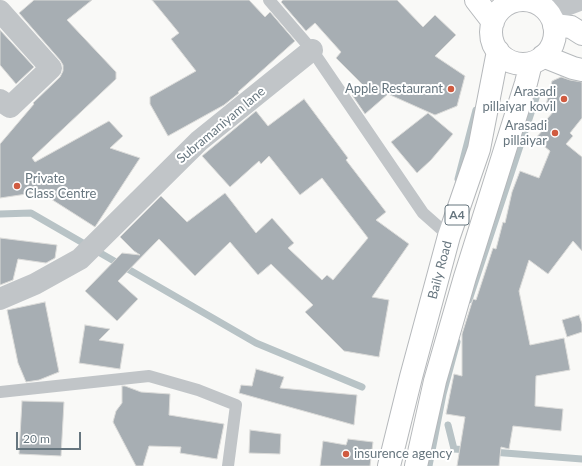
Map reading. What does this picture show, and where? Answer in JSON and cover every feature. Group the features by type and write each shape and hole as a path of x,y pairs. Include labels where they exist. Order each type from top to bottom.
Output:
{"main road":[{"path":"476,0 493,22"},
{"path":"537,60 549,50 553,42 555,34 551,19 541,6 532,1 523,0 504,6 497,13 491,32 493,42 498,51 504,57 511,62 520,63 537,60 582,70"},
{"path":"551,19 571,27 582,34"},
{"name":"Baily Road","path":"389,466 449,236 479,149 498,51"},
{"name":"Baily Road","path":"416,466 435,381 465,277 524,90 537,60"}],"street":[{"path":"551,19 579,0"},
{"path":"0,11 51,68 10,107 0,100"},
{"name":"Subramaniyam lane","path":"0,299 35,284 80,258 199,141 312,50"}],"lane":[{"path":"269,0 312,50 423,213 449,236"},
{"path":"0,392 149,376 198,390 236,405 228,466"}],"building":[{"path":"34,0 92,0 67,20 116,72 116,79 32,158 35,162 109,121 123,136 110,148 140,158 95,227 40,192 0,198 0,144 34,104 33,103 60,77 63,71 63,65 60,60 19,13"},
{"path":"152,0 249,0 265,17 270,12 295,41 224,105 168,136 150,104 150,97 196,71 171,39 179,33"},
{"path":"283,0 397,0 423,27 435,15 456,35 435,56 465,76 457,106 435,115 388,94 365,114 352,95 363,85 336,58 341,52 315,23 306,31 281,2"},
{"path":"0,30 34,67 16,84 0,65"},
{"path":"561,77 582,82 582,118 570,133 573,136 566,144 582,157 582,251 573,241 548,274 529,260 519,291 530,345 564,338 570,370 536,376 535,406 563,409 561,431 513,426 509,449 501,447 499,466 457,466 465,417 446,414 454,374 462,376 462,334 473,299 476,300 493,248 496,249 503,222 505,223 512,192 520,171 539,178 550,151 535,139 543,130 540,127 554,111 546,105 552,81"},
{"path":"304,99 348,158 346,160 386,212 376,220 409,244 372,297 389,300 379,357 344,351 305,312 313,305 271,264 258,275 230,242 195,276 159,239 118,281 138,299 117,321 85,291 122,253 140,255 120,237 161,196 187,222 225,193 256,233 272,218 294,243 288,248 322,280 327,275 333,280 368,238 322,178 300,195 269,156 261,164 259,161 230,187 202,156 256,111 268,126"},
{"path":"428,113 453,134 431,160 417,173 391,142"},
{"path":"0,238 57,245 55,258 46,263 18,259 13,280 0,285"},
{"path":"45,302 59,372 39,380 26,382 18,363 7,310"},
{"path":"579,315 582,324 582,332 567,337 562,320"},
{"path":"85,325 110,329 99,340 124,344 120,369 79,363"},
{"path":"256,369 284,377 280,388 357,395 354,425 239,393 241,385 252,386"},
{"path":"122,386 141,392 170,394 169,415 224,424 217,459 180,453 181,447 149,446 143,466 136,466 113,422 116,411 122,403"},
{"path":"22,401 64,402 61,456 19,454"},
{"path":"250,430 281,434 280,454 249,453"},
{"name":"insurence agency","path":"348,439 373,442 370,466 320,466 323,441 346,445"}],"waterway":[{"path":"469,300 537,95"},
{"path":"458,179 476,110"},
{"path":"0,214 31,213 256,343 362,387"},
{"path":"429,466 443,394 457,342"},
{"path":"448,425 454,449 468,450"},
{"path":"492,452 582,459"}],"place":[{"name":"Apple Restaurant","path":"451,89"},
{"name":"Arasadi pillaiyar kovil","path":"564,99"},
{"name":"Arasadi pillaiyar","path":"555,133"},
{"name":"Private Class Centre","path":"17,186"},
{"name":"insurence agency","path":"346,454"}]}
